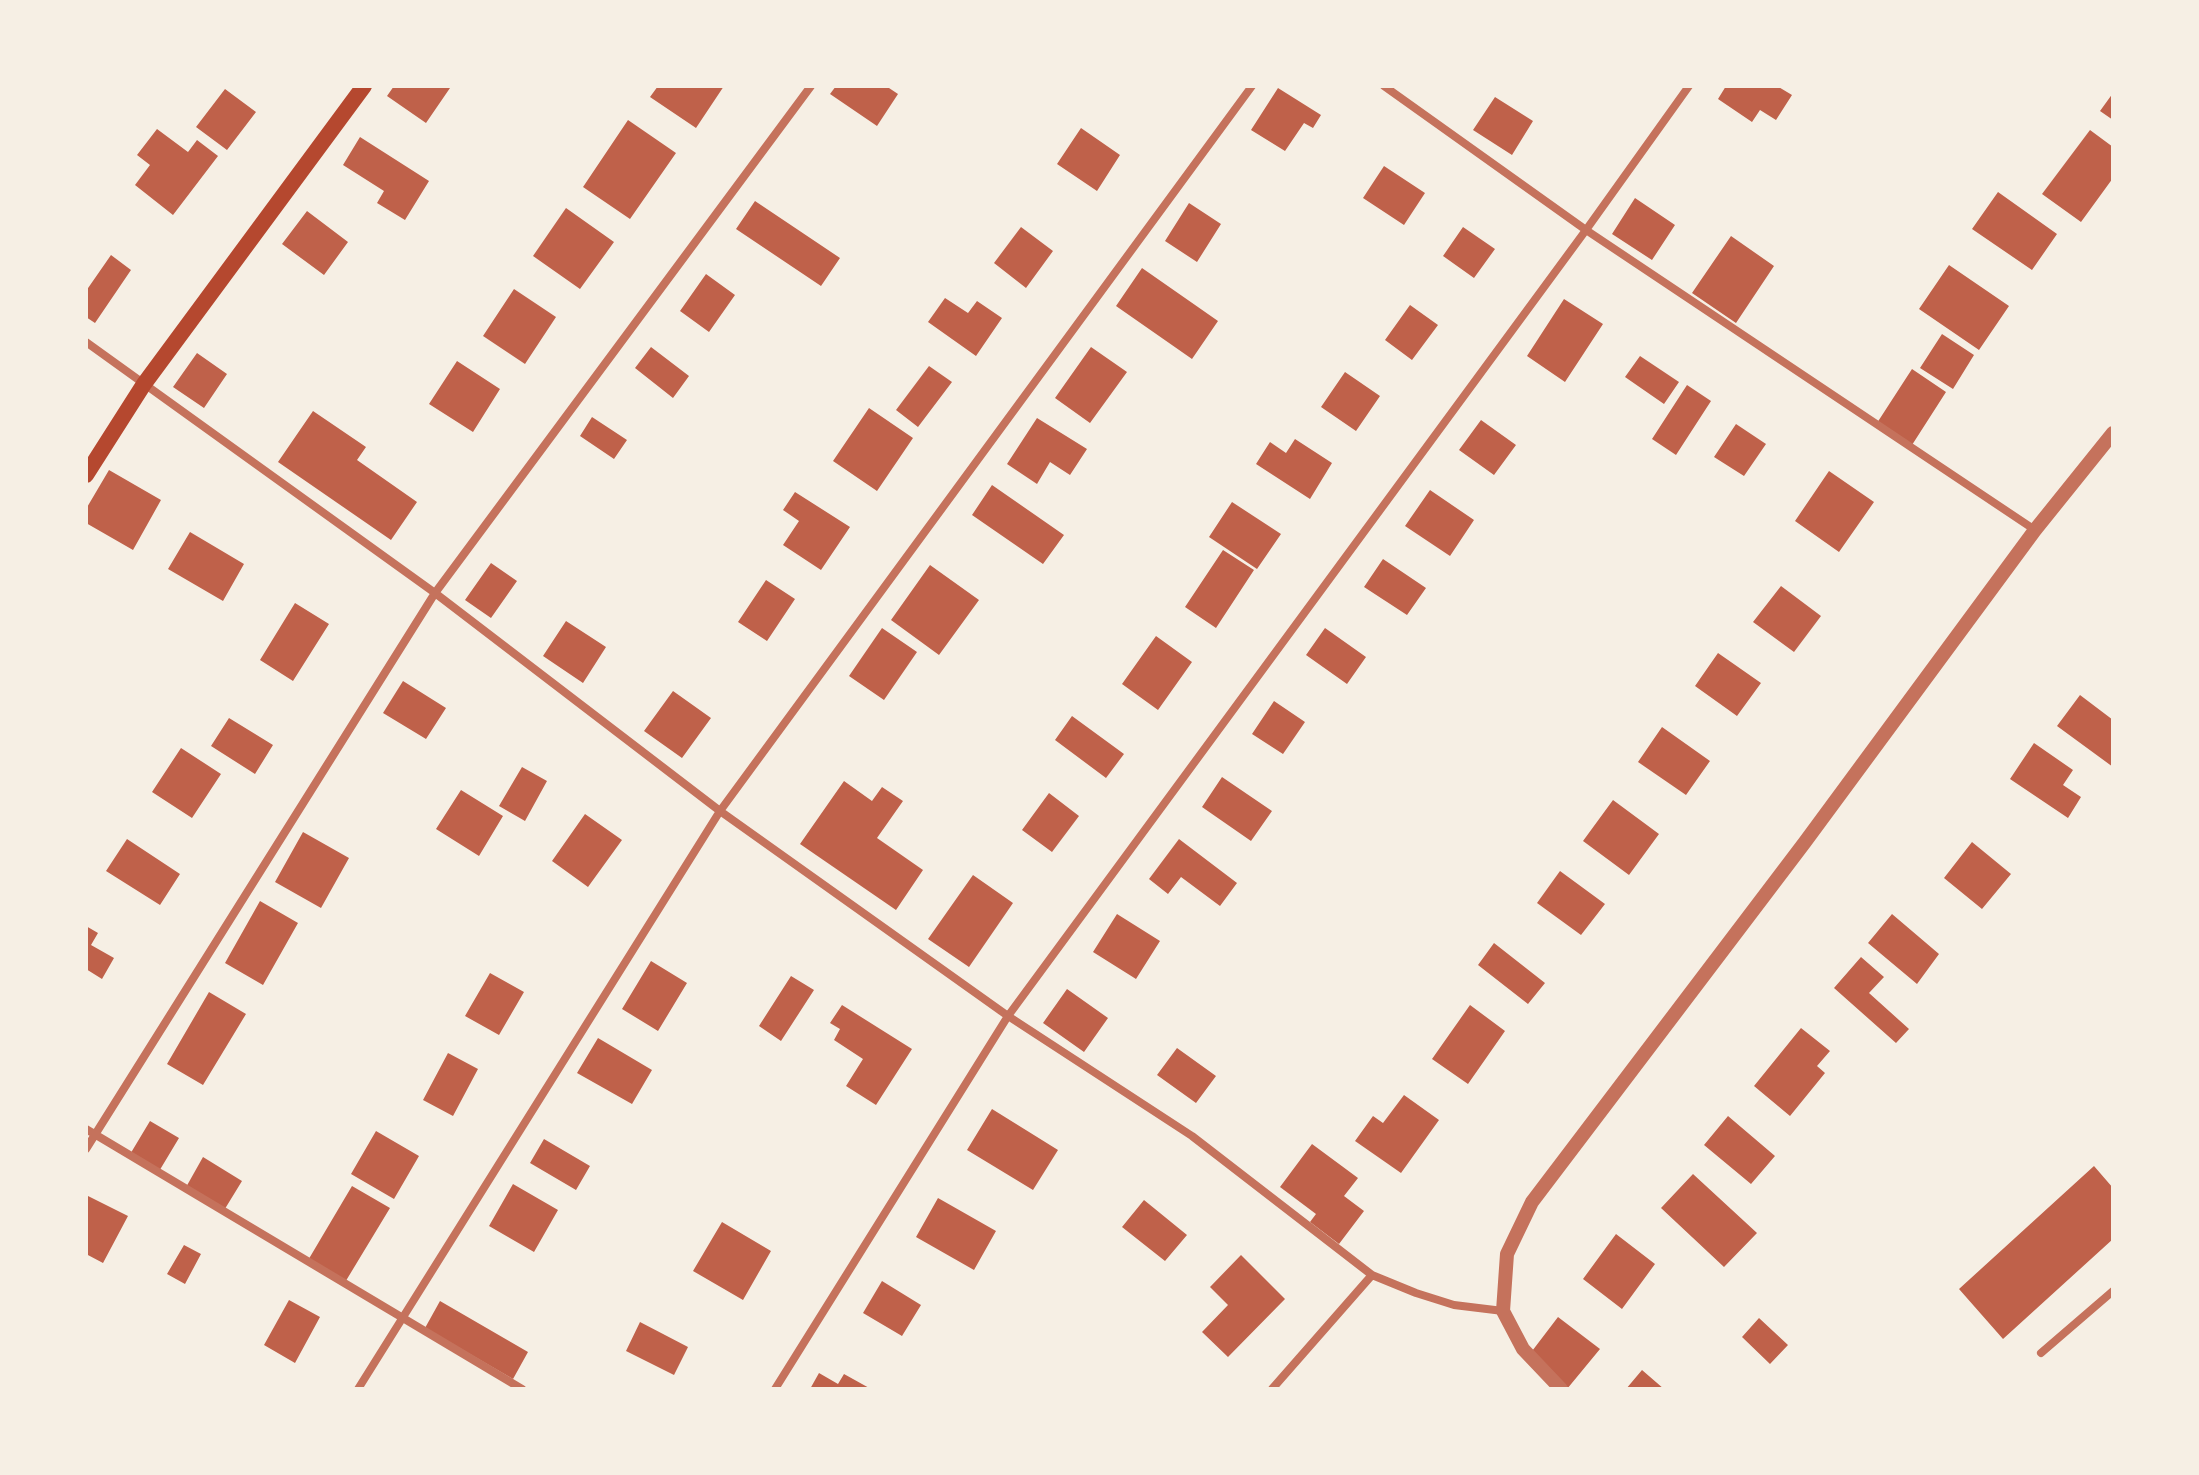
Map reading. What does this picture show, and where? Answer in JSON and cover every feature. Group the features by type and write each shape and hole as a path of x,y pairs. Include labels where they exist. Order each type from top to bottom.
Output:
{"main road":[{"path":"86,475 144,384 364,86"}],"street":[{"path":"86,1149 435,593 811,86"},
{"path":"358,1389 720,811 1252,86"},
{"path":"1384,86 1586,230 2035,530"},
{"path":"775,1389 1008,1016 1689,86"},
{"path":"86,342 435,593 720,811 1008,1016 1192,1136 1372,1275 1454,1305 1503,1311"},
{"path":"1561,1389 1523,1349 1503,1311 1507,1254 1532,1202 1805,842 2035,530 2113,433"},
{"path":"86,1129 522,1389"},
{"path":"1272,1389 1372,1275"},
{"path":"2041,1353 2113,1291"}],"building":[{"path":"394,86 450,88 426,123 387,96"},
{"path":"658,86 724,86 696,128 650,97"},
{"path":"836,86 886,86 898,94 877,126 830,94"},
{"path":"1726,86 1777,86 1792,95 1776,120 1760,110 1752,122 1718,99"},
{"path":"1278,88 1321,115 1313,128 1304,123 1285,151 1251,130"},
{"path":"225,89 256,112 227,150 196,127"},
{"path":"2113,93 2113,120 2100,111"},
{"path":"1495,97 1533,121 1512,155 1473,130"},
{"path":"628,120 676,153 630,219 583,187"},
{"path":"1081,128 1120,155 1097,191 1057,164"},
{"path":"157,129 188,152 197,140 218,156 173,215 135,185 150,165 137,155"},
{"path":"2090,130 2113,147 2113,178 2081,222 2042,194"},
{"path":"360,137 429,181 405,220 377,203 384,191 343,165"},
{"path":"1384,166 1425,193 1404,225 1363,198"},
{"path":"1998,192 2057,234 2032,270 1972,229"},
{"path":"1635,198 1675,225 1652,260 1612,234"},
{"path":"755,201 840,258 821,286 736,229"},
{"path":"1189,203 1221,224 1197,262 1165,241"},
{"path":"566,208 614,242 580,289 533,256"},
{"path":"307,211 348,242 324,275 282,244"},
{"path":"1021,227 1053,251 1026,288 994,263"},
{"path":"1463,227 1495,249 1474,278 1443,256"},
{"path":"1731,236 1774,266 1736,323 1692,293"},
{"path":"111,255 131,270 95,323 86,317 86,291"},
{"path":"1949,265 2009,306 1979,350 1919,309"},
{"path":"1142,268 1218,321 1192,359 1116,306"},
{"path":"706,274 735,295 709,332 680,311"},
{"path":"514,289 556,317 525,364 483,336"},
{"path":"945,298 968,313 977,301 1002,318 976,356 928,322"},
{"path":"1564,299 1603,324 1565,382 1527,356"},
{"path":"1410,305 1438,325 1412,360 1385,340"},
{"path":"1942,334 1974,355 1953,389 1920,368"},
{"path":"651,347 689,376 673,398 635,368"},
{"path":"1091,347 1127,372 1090,423 1055,398"},
{"path":"197,353 227,374 204,408 173,387"},
{"path":"1640,356 1679,382 1664,404 1625,377"},
{"path":"457,361 500,389 473,432 429,404"},
{"path":"929,366 952,382 918,427 896,410"},
{"path":"1912,369 1946,392 1912,445 1877,423"},
{"path":"1345,372 1380,396 1356,431 1321,407"},
{"path":"1687,385 1711,401 1676,455 1652,439"},
{"path":"869,408 913,438 877,491 833,461"},
{"path":"313,411 366,447 357,460 417,502 391,540 278,462"},
{"path":"592,417 627,440 614,459 580,436"},
{"path":"1037,418 1087,449 1070,475 1050,462 1037,484 1007,464"},
{"path":"1481,420 1516,445 1494,475 1459,450"},
{"path":"1736,424 1766,444 1744,476 1714,457"},
{"path":"1295,439 1332,463 1310,499 1256,464 1270,442 1286,453"},
{"path":"109,470 161,500 133,550 86,523 86,509"},
{"path":"1829,471 1874,502 1839,552 1795,521"},
{"path":"992,485 1064,535 1043,564 972,515"},
{"path":"1430,490 1474,520 1450,556 1405,526"},
{"path":"795,492 850,527 821,570 783,545 799,521 783,510"},
{"path":"1232,502 1281,534 1257,569 1209,537"},
{"path":"190,532 244,564 223,601 168,569"},
{"path":"1223,550 1254,570 1216,628 1185,607"},
{"path":"1383,559 1426,588 1407,615 1364,587"},
{"path":"491,563 517,581 491,618 465,600"},
{"path":"930,565 979,600 939,655 891,620"},
{"path":"766,580 795,599 767,641 738,622"},
{"path":"1781,586 1821,616 1794,652 1753,622"},
{"path":"295,603 329,624 293,681 260,660"},
{"path":"566,621 606,647 583,683 543,656"},
{"path":"882,628 917,652 884,700 849,676"},
{"path":"1325,628 1366,657 1347,684 1306,655"},
{"path":"1156,636 1192,662 1158,710 1122,684"},
{"path":"1718,653 1761,683 1737,716 1695,686"},
{"path":"403,681 446,708 426,739 383,713"},
{"path":"673,691 711,718 682,758 644,731"},
{"path":"2080,695 2113,720 2113,767 2057,726"},
{"path":"1274,701 1305,722 1283,754 1252,734"},
{"path":"1072,716 1124,754 1106,778 1055,740"},
{"path":"229,718 273,745 255,774 211,746"},
{"path":"1662,727 1710,761 1686,795 1638,762"},
{"path":"2034,743 2073,770 2063,785 2081,797 2068,818 2010,779"},
{"path":"181,748 221,774 192,818 152,792"},
{"path":"522,767 547,781 525,821 499,806"},
{"path":"1222,777 1272,811 1251,841 1202,807"},
{"path":"844,781 872,801 882,787 903,801 877,838 923,870 896,910 800,844"},
{"path":"461,790 503,816 479,856 436,829"},
{"path":"1049,793 1079,816 1052,852 1022,830"},
{"path":"1613,800 1659,834 1629,875 1583,841"},
{"path":"585,814 622,840 588,887 552,861"},
{"path":"303,832 349,858 321,908 275,882"},
{"path":"127,839 180,874 160,905 106,871"},
{"path":"1179,839 1237,883 1220,906 1181,877 1168,894 1149,879"},
{"path":"1972,842 2011,874 1982,909 1944,878"},
{"path":"1560,871 1605,904 1581,935 1537,903"},
{"path":"973,875 1013,903 969,967 928,939"},
{"path":"260,901 298,923 263,985 225,963"},
{"path":"1117,914 1160,941 1136,979 1093,952"},
{"path":"1892,914 1939,954 1917,984 1868,943"},
{"path":"86,926 98,933 91,945 114,958 102,979 86,969"},
{"path":"1494,943 1545,983 1528,1004 1478,965"},
{"path":"1861,957 1884,977 1869,993 1909,1029 1896,1043 1834,988"},
{"path":"651,961 687,983 658,1031 622,1009"},
{"path":"490,973 524,992 499,1035 465,1016"},
{"path":"791,976 814,990 781,1041 759,1026"},
{"path":"1067,989 1108,1018 1084,1052 1043,1023"},
{"path":"209,992 246,1014 203,1085 167,1064"},
{"path":"842,1005 912,1049 876,1105 846,1086 863,1059 834,1040 840,1029 830,1023"},
{"path":"1470,1005 1505,1031 1468,1084 1432,1059"},
{"path":"1801,1028 1830,1051 1817,1066 1825,1073 1790,1116 1754,1086"},
{"path":"598,1038 652,1070 632,1104 577,1073"},
{"path":"1177,1048 1216,1076 1196,1103 1157,1075"},
{"path":"448,1053 478,1069 453,1116 423,1100"},
{"path":"1404,1095 1439,1120 1401,1173 1355,1141 1373,1116 1383,1123"},
{"path":"992,1109 1058,1150 1033,1190 967,1150"},
{"path":"1728,1116 1775,1156 1751,1184 1704,1145"},
{"path":"150,1121 179,1138 158,1173 129,1156"},
{"path":"376,1131 419,1156 394,1199 351,1174"},
{"path":"544,1139 590,1166 576,1190 530,1163"},
{"path":"1312,1144 1358,1178 1344,1196 1364,1211 1339,1244 1310,1222 1316,1214 1280,1187"},
{"path":"203,1157 242,1181 223,1212 185,1189"},
{"path":"2094,1166 2113,1188 2113,1239 2003,1339 1959,1289"},
{"path":"1693,1174 1757,1233 1724,1267 1661,1208"},
{"path":"513,1184 558,1210 534,1252 489,1226"},
{"path":"352,1186 390,1208 344,1284 307,1262"},
{"path":"86,1195 128,1216 103,1263 86,1254"},
{"path":"938,1198 996,1231 974,1270 916,1237"},
{"path":"1144,1200 1187,1235 1165,1261 1122,1227"},
{"path":"722,1222 771,1251 743,1300 693,1271"},
{"path":"1616,1234 1655,1264 1622,1309 1583,1279"},
{"path":"184,1245 201,1254 185,1284 167,1274"},
{"path":"1241,1255 1285,1299 1228,1357 1202,1332 1228,1305 1210,1287"},
{"path":"882,1281 921,1305 902,1336 863,1313"},
{"path":"289,1300 320,1317 295,1363 264,1345"},
{"path":"440,1301 528,1352 513,1379 425,1328"},
{"path":"1558,1317 1600,1349 1567,1389 1526,1359"},
{"path":"1759,1318 1788,1345 1770,1364 1742,1337"},
{"path":"640,1322 688,1347 674,1375 626,1351"},
{"path":"1642,1370 1664,1389 1626,1389"},
{"path":"819,1373 838,1384 844,1374 871,1389 810,1389"}]}
